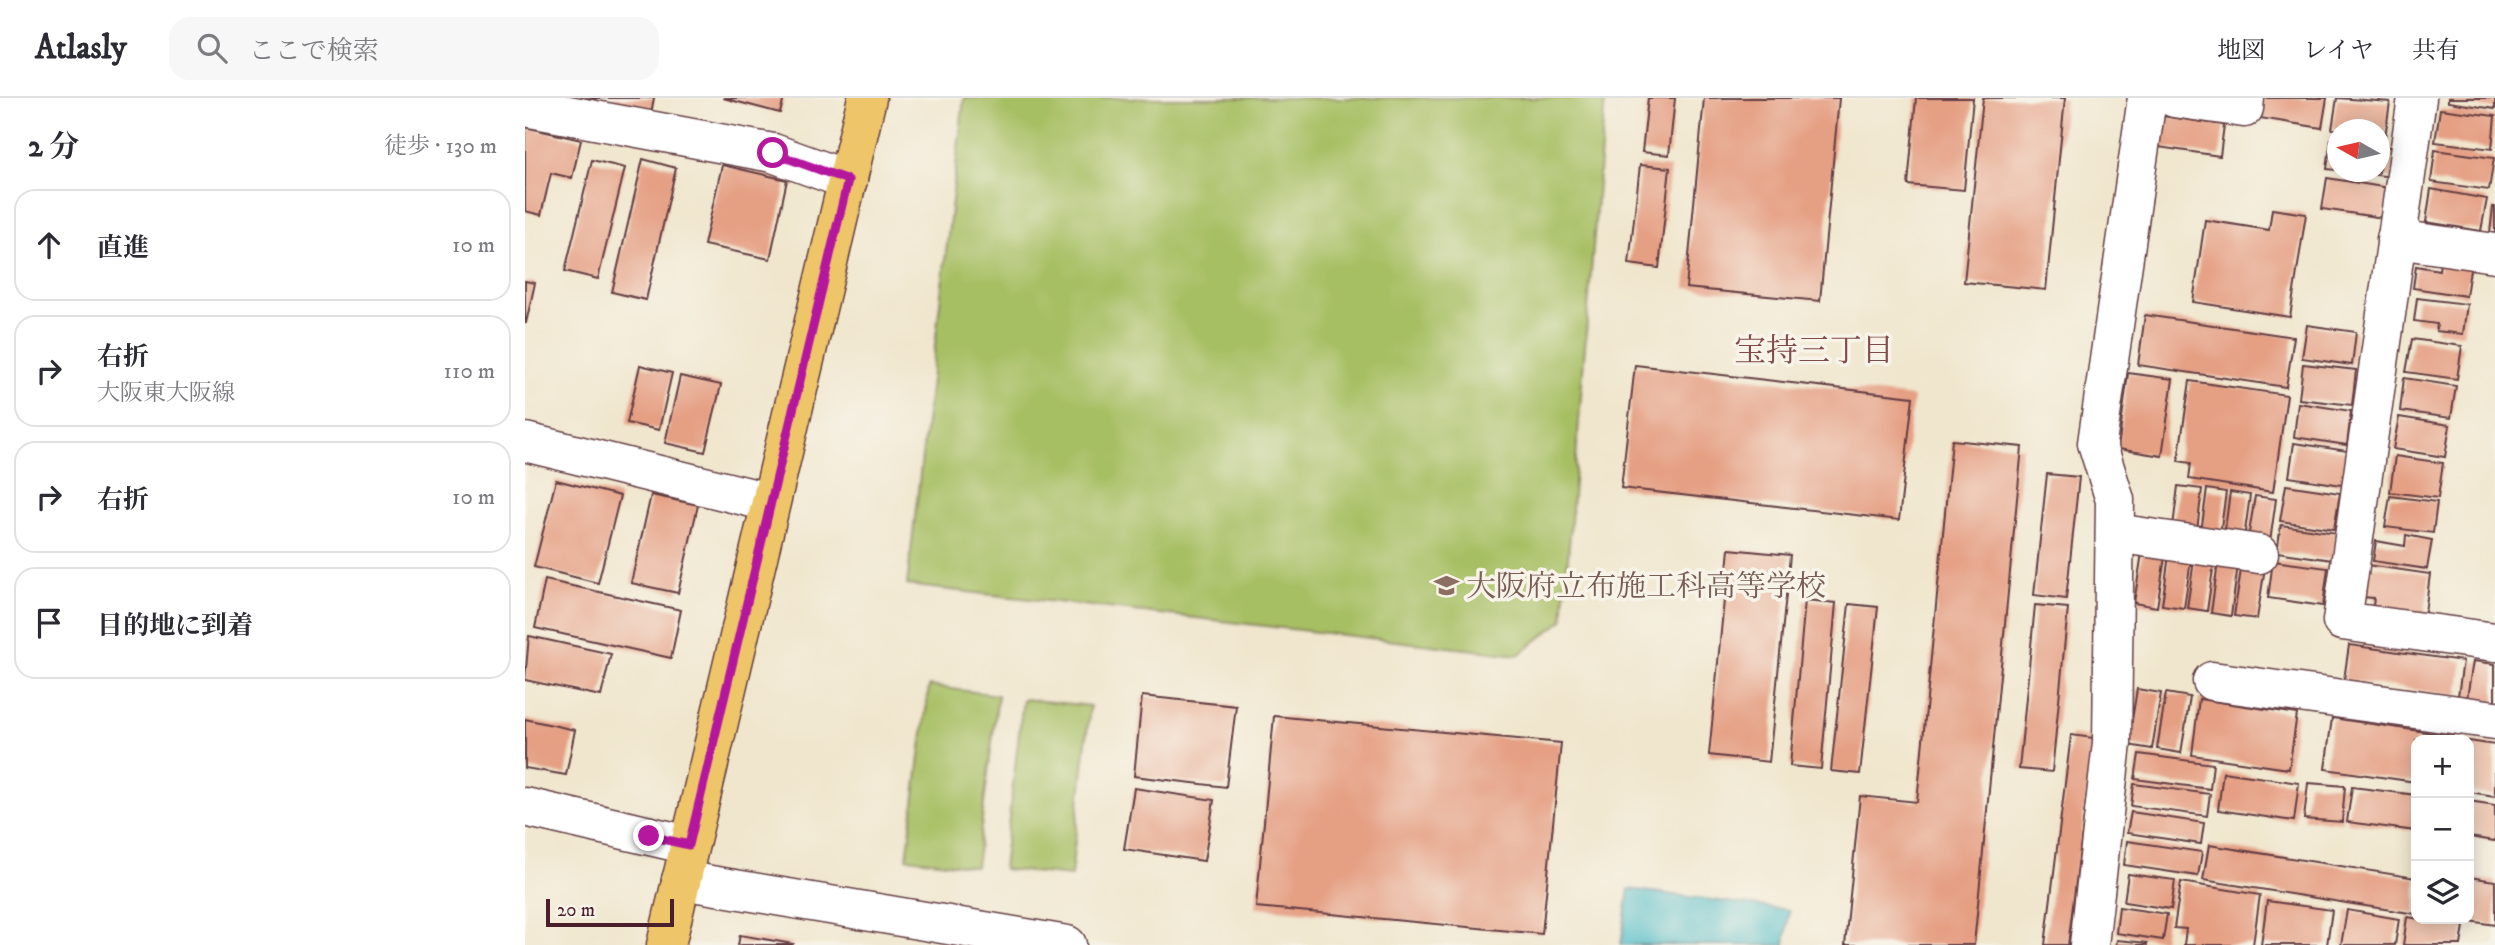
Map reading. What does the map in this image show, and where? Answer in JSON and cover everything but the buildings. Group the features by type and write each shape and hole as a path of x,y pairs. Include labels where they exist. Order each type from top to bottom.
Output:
{"main road":[{"path":"666,945 867,98"}],"street":[{"path":"2089,945 2112,743 2115,500 2097,443 2147,98"},
{"path":"2173,98 2244,108 2245,98"},
{"path":"2417,98 2342,621 2495,642"},
{"path":"544,105 773,153 848,180"},
{"path":"2396,239 2495,253"},
{"path":"525,442 769,502"},
{"path":"2115,533 2259,554"},
{"path":"2212,681 2495,720"},
{"path":"525,807 685,863 1067,945"}],"green space":[{"path":"964,98 1605,98 1563,620 1518,655 907,585"},
{"path":"929,686 998,695 976,867 907,858"},
{"path":"1023,699 1090,706 1071,876 1003,869"}],"water":[{"path":"1629,889 1789,910 1785,945 1621,945"}],"place":[{"name":"大阪府立布施工科高等学校","path":"1446,586"}],"district":[{"name":"宝持三丁目","path":"1814,350"}],"route":[{"path":"649,836 689,845 848,180 773,153"}]}
